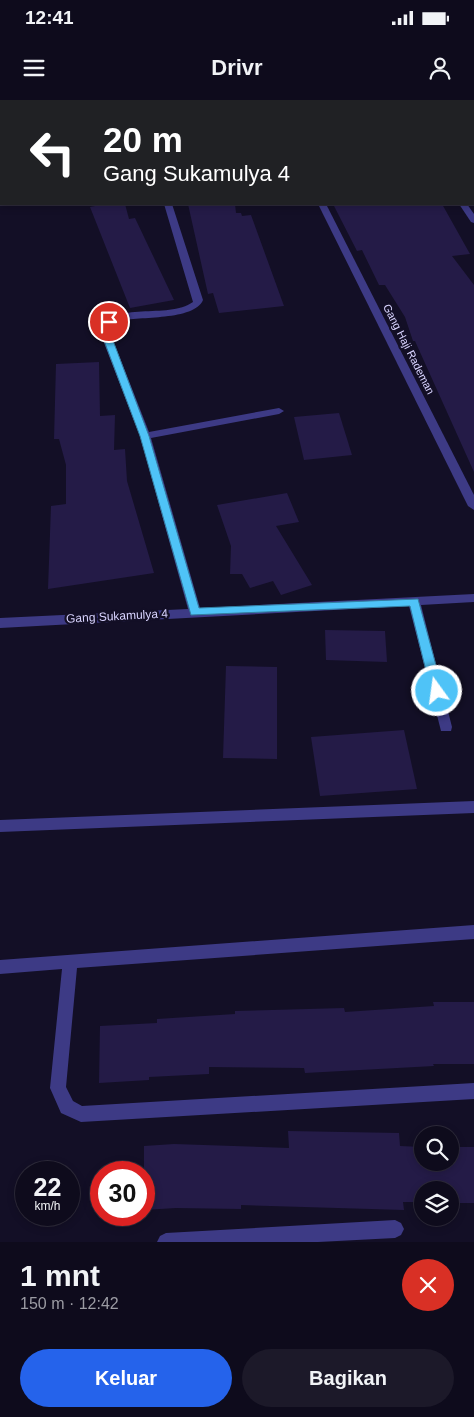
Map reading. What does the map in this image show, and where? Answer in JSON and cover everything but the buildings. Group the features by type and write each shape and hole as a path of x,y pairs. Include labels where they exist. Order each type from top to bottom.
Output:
{"street":[{"path":"168,205 198,304 181,310 116,318 105,327 144,436 195,612"},
{"name":"Gang Haji Rademan","path":"323,205 474,506"},
{"path":"464,205 474,220"},
{"path":"144,436 279,411"},
{"name":"Gang Sukamulya 4","path":"0,623 474,598"},
{"path":"414,602 446,726"},
{"path":"0,826 474,806"},
{"path":"0,967 474,932"},
{"path":"70,962 58,1088 67,1107 81,1114 474,1090"},
{"path":"166,1242 395,1229"}],"route":[{"path":"109,322 104,330 144,436 195,612 414,602 437,691"}]}
